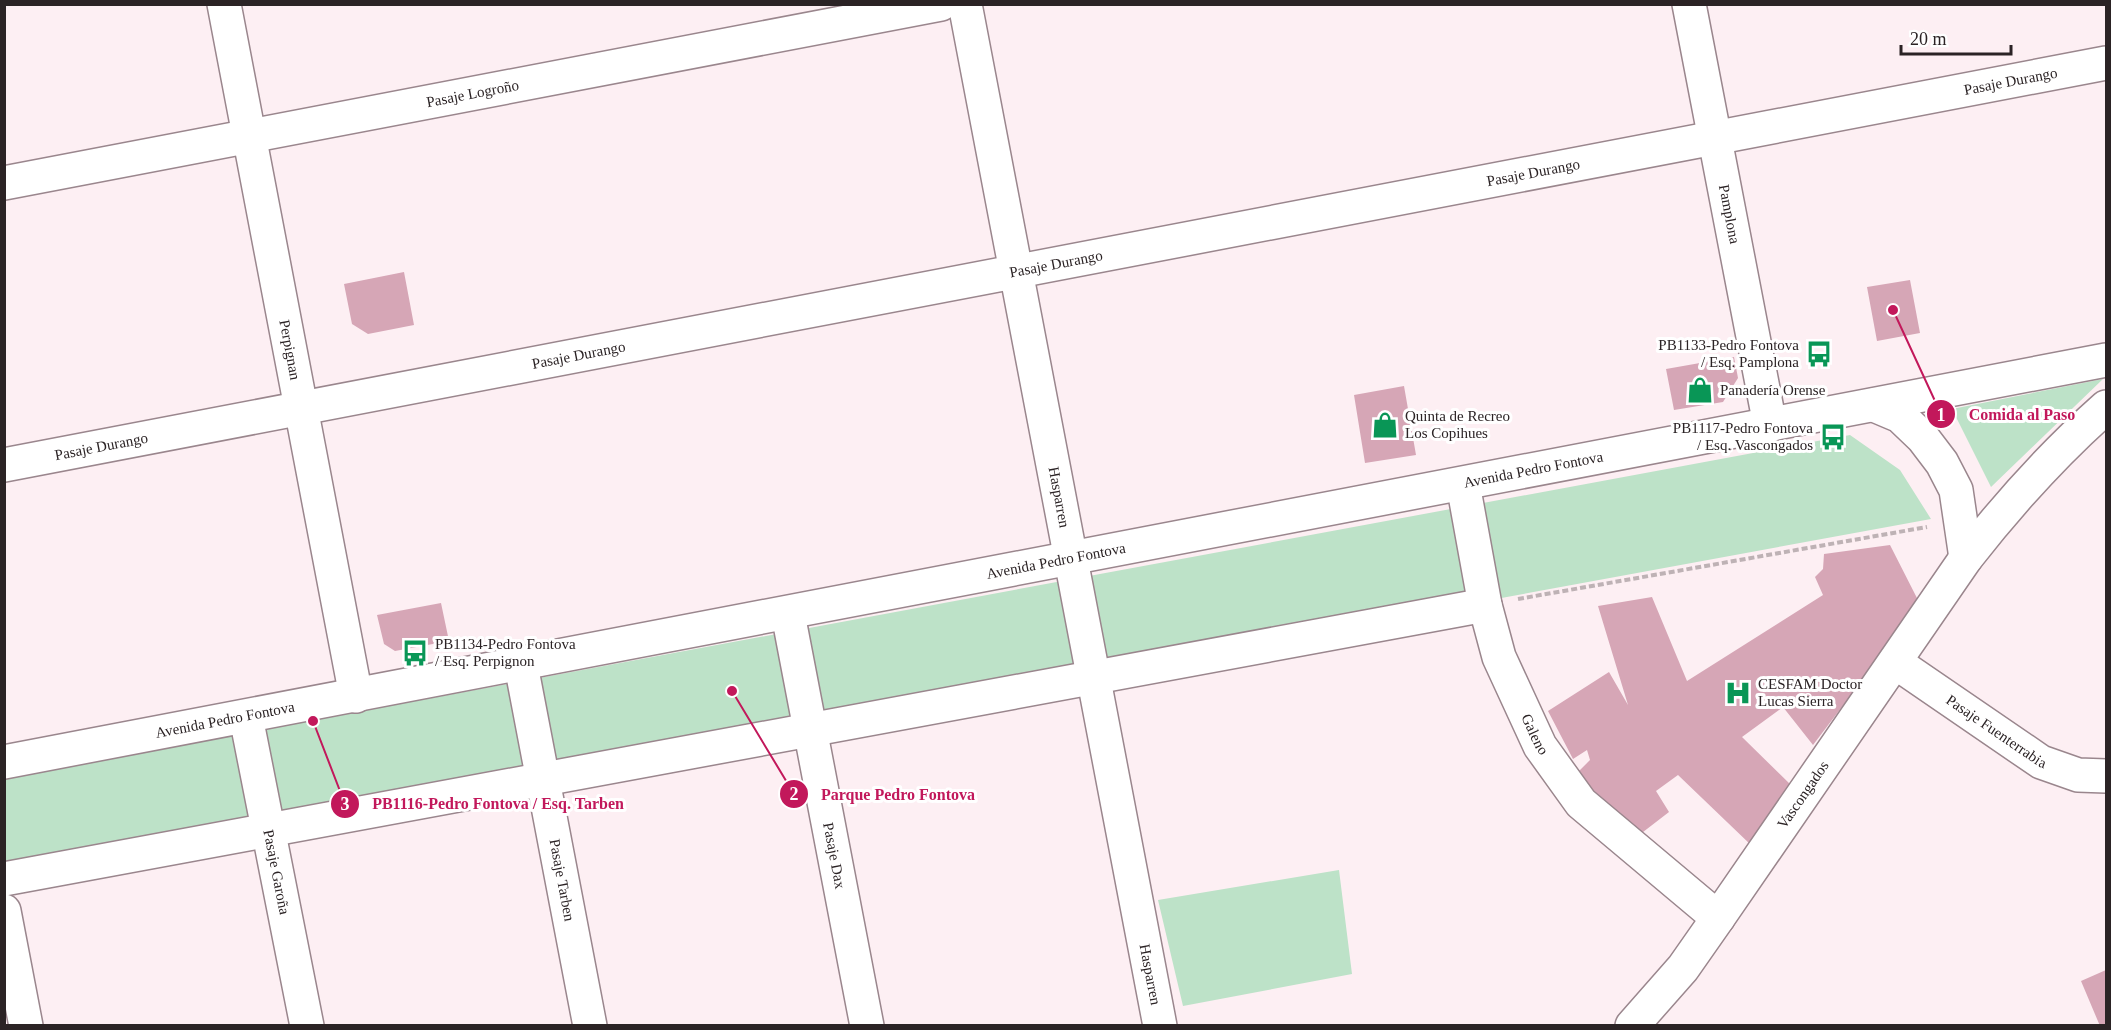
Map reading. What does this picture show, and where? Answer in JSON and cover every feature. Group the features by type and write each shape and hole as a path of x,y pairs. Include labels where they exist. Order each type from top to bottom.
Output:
{"street":[{"name":"Perpignan","path":"224,4 357,696"},
{"name":"Pasaje Logroño","path":"4,183 941,4"},
{"name":"Hasparren","path":"966,4 1160,1026"},
{"name":"Pamplona","path":"1689,4 1770,425"},
{"name":"Pasaje Durango","path":"4,465 2106,63"},
{"name":"Avenida Pedro Fontova","path":"4,762 788,614 2106,360"},
{"path":"1874,405 1900,416 1923,438 1942,463 1956,490 1963,521 1966,558"},
{"name":"Vascongados","path":"1632,1026 1683,968 1966,558 2031,479 2067,441 2106,407"},
{"name":"Galeno","path":"1463,484 1485,605 1499,657 1540,746 1581,803 1718,918"},
{"path":"4,879 1485,605"},
{"name":"Pasaje Dax","path":"788,614 867,1026"},
{"name":"Pasaje Fuenterrabia","path":"1895,662 2041,762 2078,775 2106,776"},
{"name":"Pasaje Tarben","path":"521,665 590,1026"},
{"name":"Pasaje Garoña","path":"246,717 307,1026"},
{"path":"4,911 26,1026"}],"path":[{"path":"1485,605 1963,521"}],"green space":[{"path":"2103,379 1991,487 1952,409"},
{"path":"1850,435 1900,470 1931,519 5,873 5,777"},
{"path":"1339,870 1352,974 1183,1006 1158,900"}],"building":[{"path":"404,272 414,325 368,334 352,324 344,284"},
{"path":"1910,280 1920,333 1877,341 1867,287"},
{"name":"Panadería Orense","path":"1734,357 1738,378 1723,402 1674,410 1666,369"},
{"name":"Quinta de Recreo Los Copihues","path":"1404,386 1416,455 1365,463 1354,395"},
{"name":"CESFAM Doctor Lucas Sierra","path":"1890,545 1920,604 1813,745 1783,707 1742,737 1793,787 1752,846 1678,775 1656,791 1669,812 1634,839 1595,801 1578,772 1590,760 1587,750 1573,759 1548,711 1609,672 1628,705 1598,606 1652,597 1687,681 1823,595 1815,577 1823,569 1824,554"},
{"path":"441,603 449,641 395,651 384,644 377,615"},
{"path":"2106,970 2106,1026 2100,1026 2081,981"}],"place":[{"name":"Comida al Paso","path":"1893,310"},
{"name":"PB1133-Pedro Fontova / Esq. Pamplona","path":"1819,354"},
{"name":"Panadería Orense","path":"1700,390"},
{"name":"Quinta de Recreo Los Copihues","path":"1385,425"},
{"name":"PB1117-Pedro Fontova / Esq. Vascongados","path":"1833,437"},
{"name":"PB1134-Pedro Fontova / Esq. Perpignon","path":"415,653"},
{"name":"Parque Pedro Fontova","path":"732,691"},
{"name":"CESFAM Doctor Lucas Sierra","path":"1738,693"},
{"name":"PB1116-Pedro Fontova / Esq. Tarben","path":"313,721"}]}
